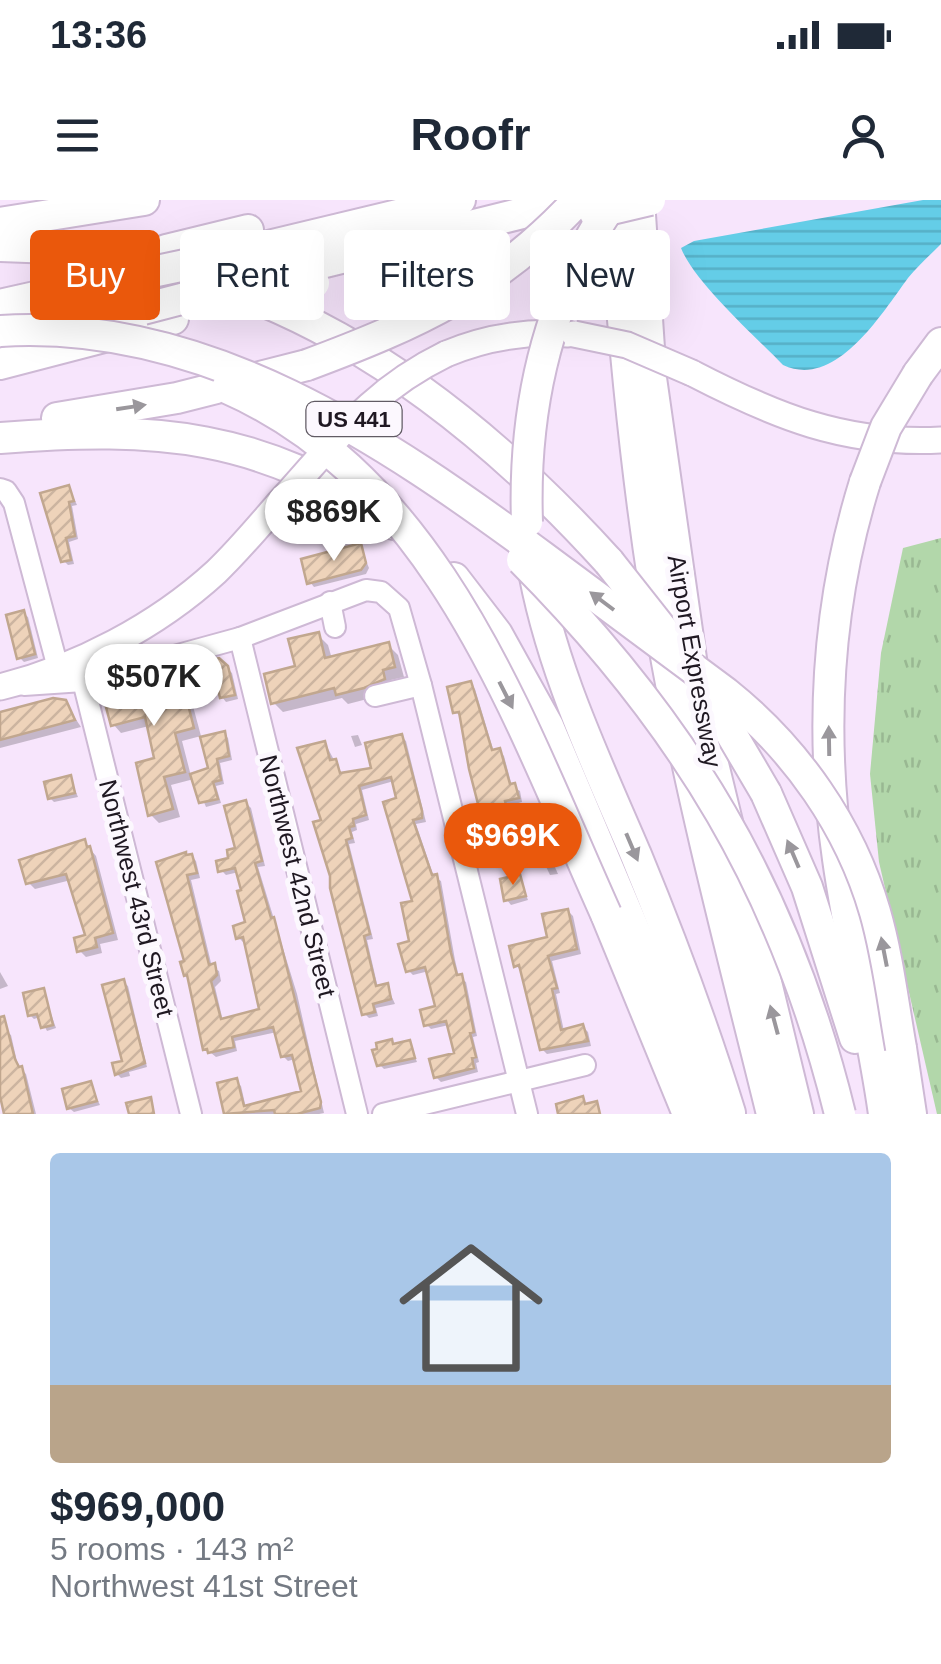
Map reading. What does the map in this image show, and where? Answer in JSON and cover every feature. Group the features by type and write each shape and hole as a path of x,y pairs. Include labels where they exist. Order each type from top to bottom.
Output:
{"highway":[{"path":"0,223 144,200"},
{"path":"278,230 378,200"},
{"path":"307,230 460,200"},
{"path":"614,200 582,249 540,363 529,425 527,522 535,580 555,656 681,966 730,1114"},
{"name":"Airport Expressway","path":"614,200 640,481 666,659 702,833 772,1114"},
{"name":"Airport Expressway","path":"639,200 651,378 696,694 798,1114"},
{"path":"324,272 569,206 650,200"},
{"path":"0,426 160,402 308,364 416,322 488,281 538,242 569,206"},
{"path":"0,246 90,252 172,270 229,286 314,323 384,363 460,418 531,481 610,562 706,689 766,793 820,925 849,1016 872,1114"},
{"path":"0,289 30,286"},
{"path":"0,305 30,294"},
{"path":"0,346 180,301"},
{"path":"0,364 180,317"},
{"path":"0,331 106,336 178,352 282,391 402,457 462,496 726,693 786,750 821,795 865,882 880,933 911,1114"},
{"path":"884,1114 838,860 829,768 834,628 848,540 864,482 886,427 941,344"},
{"path":"0,346 100,350 184,370 272,411 304,432 359,477 414,538 465,616 516,714 606,914 688,1114"},
{"path":"0,438 129,433 191,439 242,450 339,488 395,524 427,552 457,581 497,634 548,726 712,1114"},
{"path":"402,457 522,560 570,608 626,672 690,761 740,845 780,929 811,1012 840,1114"}],"main road":[{"name":"US 441","path":"5,686 58,668 136,629 179,602 216,572 394,382 446,354 486,339 574,334 627,345 770,412 820,429 872,438 941,440"}],"street":[{"path":"3,490 18,514 58,668"},
{"path":"5,686 83,681 240,638 366,590 381,592 399,608 421,685 526,1114"},
{"path":"330,602 335,627"},
{"name":"Northwest 42nd Street","path":"240,638 357,1114"},
{"name":"Northwest 43rd Street","path":"83,681 88,734 191,1114"},
{"path":"375,696 421,685"},
{"path":"383,1114 585,1065"}],"green space":[{"path":"941,538 941,1114 937,1114 879,862 870,774 881,653 903,548"}],"water":[{"path":"941,200 941,244 908,278 856,344 821,367 803,370 783,365 712,293 681,248 694,241"}],"building":[{"path":"69,485 74,501 69,502 75,536 66,538 71,560 61,562 40,493"},
{"path":"361,543 366,563 361,570 307,584 301,559"},
{"path":"24,610 35,654 17,659 6,615"},
{"path":"319,632 325,658 389,642 395,667 383,670 385,679 364,688 336,695 334,688 271,704 264,674 295,666 288,639"},
{"path":"219,658 228,666 235,695 220,698 211,660"},
{"path":"179,669 194,728 175,733 185,772 164,777 173,809 148,816 136,763 154,758 145,717 111,726 104,689"},
{"path":"471,681 492,750 500,748 510,784 515,783 519,798 505,801 511,850 494,854 469,769 459,712 453,713 447,687"},
{"path":"53,698 66,700 75,720 0,740 0,712"},
{"path":"225,731 229,756 217,759 221,780 213,782 218,799 199,803 190,774 208,768 200,737"},
{"path":"402,734 422,811 422,818 413,820 432,875 437,874 451,953 457,975 462,974 474,1032 470,1033 476,1057 472,1058 474,1068 434,1078 429,1059 454,1053 446,1021 424,1026 420,1010 435,1006 425,967 406,972 398,944 409,941 401,903 412,901 383,802 396,798 391,777 359,786 366,815 353,819 354,826 349,827 352,838 346,840 370,934 364,936 376,986 388,983 391,999 373,1004 375,1012 362,1015 330,876 313,822 321,820 297,748 325,741 330,760 336,759 340,773 371,768 365,743"},
{"path":"71,775 75,793 48,799 44,782"},
{"path":"246,800 262,861 255,863 271,918 274,917 321,1102 320,1108 297,1114 275,1114 274,1110 224,1114 217,1083 237,1078 244,1106 301,1091 292,1055 281,1057 273,1027 232,1037 234,1047 208,1053 203,1050 187,975 184,976 180,962 184,961 156,862 186,852 192,854 197,873 187,875 209,965 215,963 217,975 211,981 221,1019 259,1009 243,937 236,939 233,926 245,922 235,868 218,872 216,861 228,858 227,850 235,848 224,806"},
{"path":"85,839 113,933 95,938 97,947 77,952 74,938 85,935 66,874 26,884 19,860"},
{"path":"520,874 526,896 504,901 500,879"},
{"path":"568,909 577,949 548,956 557,988 552,989 561,1030 583,1024 588,1041 540,1050 519,965 514,967 509,946 547,937 542,914"},
{"path":"124,979 145,1063 115,1075 112,1063 122,1061 102,985"},
{"path":"44,988 53,1025 41,1028 37,1014 28,1016 23,993"},
{"path":"4,1016 15,1059 22,1066 33,1114 4,1114 0,1096 0,1017"},
{"path":"392,1039 393,1044 410,1040 415,1058 377,1066 372,1050 377,1049 376,1043"},
{"path":"91,1081 97,1101 67,1109 62,1089"},
{"path":"583,1096 585,1104 597,1101 600,1114 558,1114 556,1104"},
{"path":"151,1097 154,1114 129,1114 126,1103"}]}
